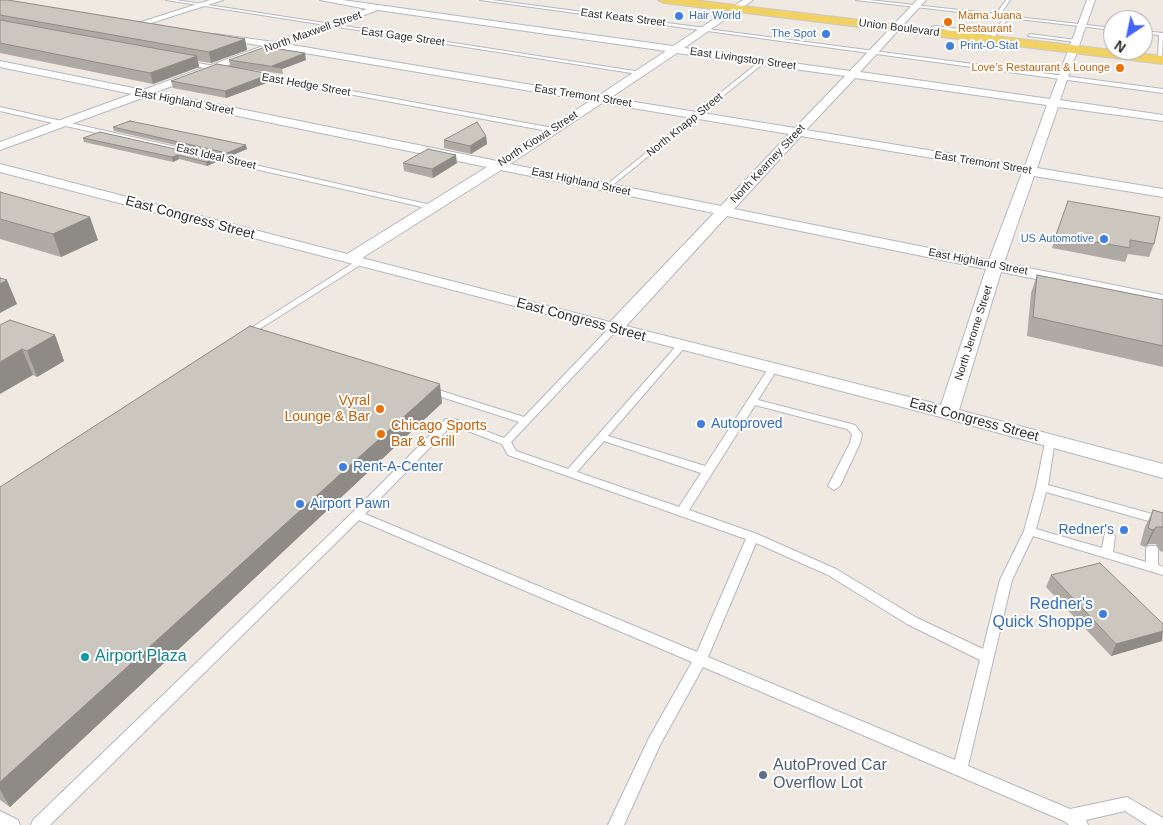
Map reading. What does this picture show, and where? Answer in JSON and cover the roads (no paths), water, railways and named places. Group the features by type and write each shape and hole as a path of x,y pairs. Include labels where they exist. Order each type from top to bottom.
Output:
{"main road":[{"name":"Union Boulevard","path":"664,0 895,28 949,31 1103,50"}],"street":[{"path":"170,28 137,22 219,0"},
{"name":"East Livingston Street","path":"324,0 1163,118"},
{"name":"North Maxwell Street","path":"0,146 400,0"},
{"name":"North Kiowa Street","path":"355,260 432,207 554,130 638,72 749,0"},
{"name":"North Jerome Street","path":"948,413 995,266 1091,0"},
{"name":"North Kearney Street","path":"614,328 919,3"},
{"name":"East Tremont Street","path":"209,34 1163,193"},
{"name":"East Highland Street","path":"0,64 1163,300"},
{"path":"0,178 8,170"},
{"name":"East Congress Street","path":"8,170 948,413 1163,471"}],"lane":[{"name":"East Gage Street","path":"168,0 638,72"},
{"name":"East Keats Street","path":"482,0 1063,78"},
{"path":"858,0 919,3 997,16 1103,28"},
{"path":"997,16 1008,0"},
{"path":"993,37 1005,20"},
{"path":"934,26 949,31"},
{"path":"1162,34 1162,60"},
{"path":"1030,35 1075,45"},
{"path":"177,61 232,71"},
{"name":"North Knapp Street","path":"607,187 762,62"},
{"name":"East Hedge Street","path":"250,74 554,130"},
{"path":"1063,78 1163,91"},
{"name":"East Ideal Street","path":"0,109 432,207"},
{"path":"235,340 355,260"},
{"path":"506,442 614,328"},
{"path":"250,330 267,336"},
{"path":"570,473 682,345"},
{"path":"682,512 773,368"},
{"path":"423,388 525,421"},
{"path":"752,400 851,428 856,434 855,443 834,486"},
{"path":"39,825 357,516 450,421 506,442 512,453 753,537 832,572 912,621 986,657"},
{"path":"602,437 708,471"},
{"path":"960,770 1006,580 1030,531 1042,487 1050,440"},
{"path":"1042,487 1111,511 1156,523"},
{"path":"357,516 1075,820 1128,804 1161,825"},
{"path":"1030,531 1157,569 1152,549"},
{"path":"1107,555 1109,536"},
{"path":"616,825 654,742 700,660 753,537"},
{"path":"0,818 12,825"}],"place":[{"name":"Hair World","path":"679,16"},
{"name":"Mama Juana Restaurant","path":"948,22"},
{"name":"The Spot","path":"826,34"},
{"name":"Print-O-Stat","path":"950,46"},
{"name":"Love’s Restaurant & Lounge","path":"1120,68"},
{"name":"US Automotive","path":"1104,239"},
{"name":"Vyral Lounge & Bar","path":"380,409"},
{"name":"Autoproved","path":"701,424"},
{"name":"Chicago Sports Bar & Grill","path":"381,434"},
{"name":"Rent-A-Center","path":"343,467"},
{"name":"Airport Pawn","path":"300,504"},
{"name":"Redner's","path":"1124,530"},
{"name":"Redner's Quick Shoppe","path":"1103,614"},
{"name":"Airport Plaza","path":"85,657"},
{"name":"AutoProved Car Overflow Lot","path":"763,775"}]}
